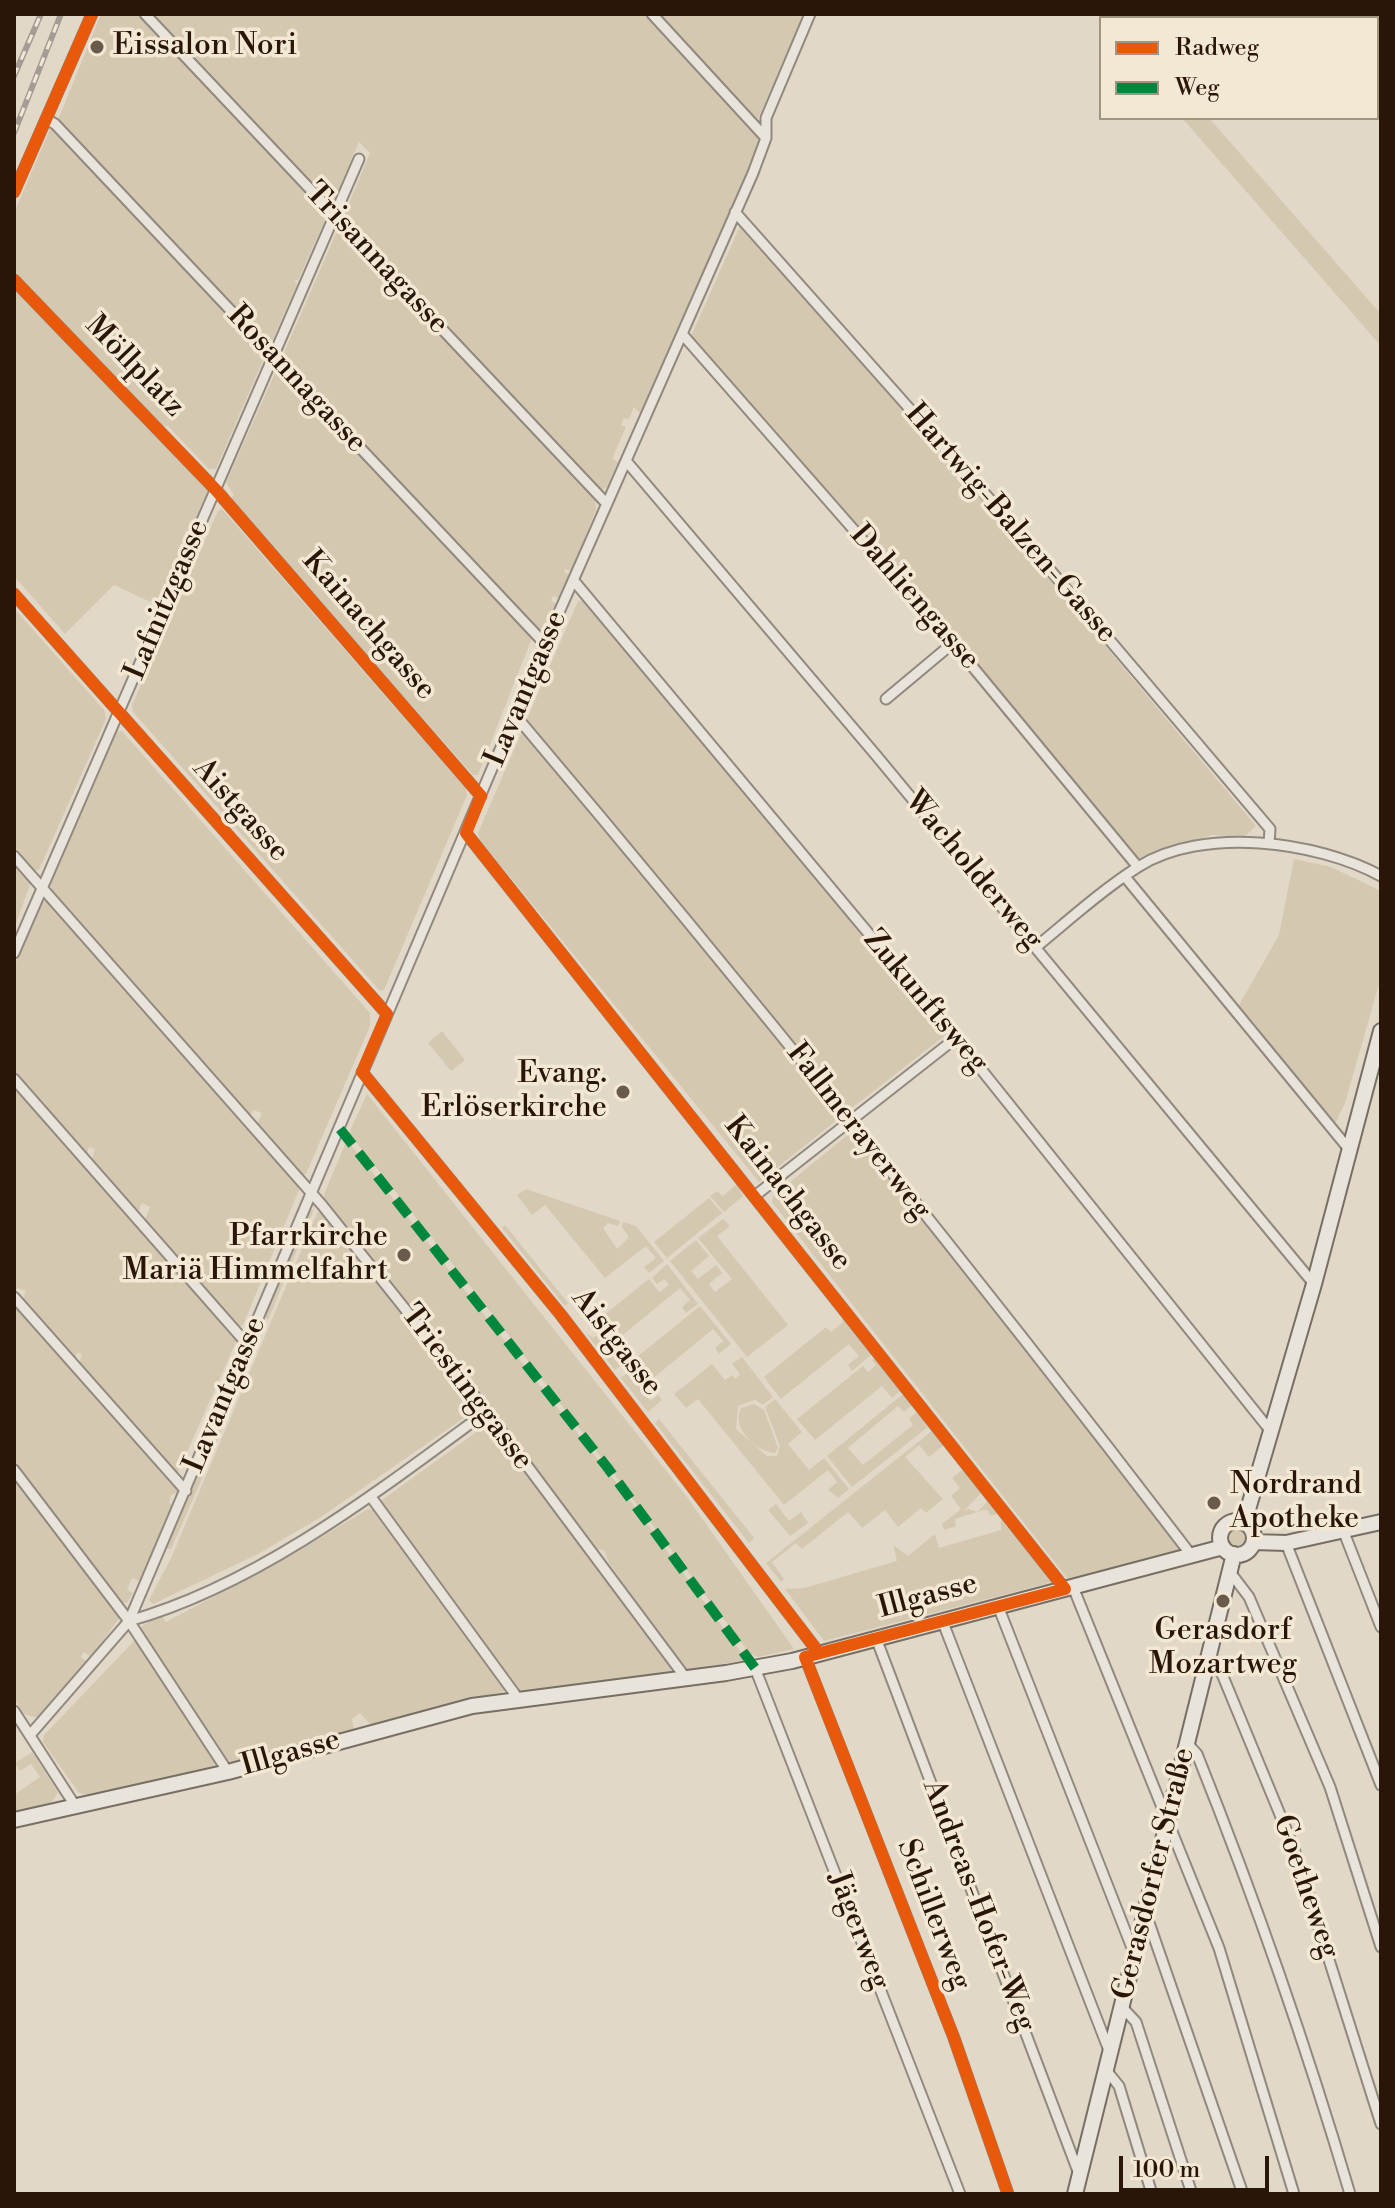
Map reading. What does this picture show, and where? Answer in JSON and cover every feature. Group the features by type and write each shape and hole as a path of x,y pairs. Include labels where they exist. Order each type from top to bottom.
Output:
{"street":[{"path":"14,192 92,14"},
{"name":"Trisannagasse","path":"145,14 607,504"},
{"path":"652,14 766,138"},
{"name":"Lavantgasse","path":"30,1735 129,1621 545,644 683,335 766,138 766,118 810,14"},
{"name":"Rosannagasse","path":"46,119 55,124 545,644"},
{"name":"Lafnitzgasse","path":"14,953 359,159"},
{"name":"Hartwig-Balzen-Gasse","path":"735,212 988,496 1270,829 1269,844"},
{"name":"Möllplatz","path":"14,280 216,490"},
{"name":"Dahliengasse","path":"683,335 953,643 1138,867"},
{"name":"Wacholderweg","path":"627,462 1036,947 1314,1284"},
{"name":"Kainachgasse","path":"216,490 481,796"},
{"name":"Zukunftsweg","path":"574,581 956,1038 1269,1429"},
{"path":"14,594 119,713"},
{"path":"886,699 953,643"},
{"name":"Aistgasse","path":"119,713 387,1014"},
{"name":"Fallmerayerweg","path":"515,715 681,911 851,1122 1192,1556"},
{"name":"Kainachgasse","path":"466,833 1069,1588 1219,1948 1294,2194"},
{"path":"1036,947 1138,867 1201,844 1269,844 1337,857 1381,876"},
{"name":"Triestinggasse","path":"14,856 312,1193 486,1412 685,1677"},
{"path":"1126,878 1348,1148"},
{"path":"1254,1542 1251,1529 1244,1523 1269,1429 1314,1284 1381,1031"},
{"path":"756,1195 956,1038"},
{"name":"Aistgasse","path":"362,1072 561,1315 812,1655"},
{"path":"14,1079 248,1345"},
{"path":"14,1297 186,1491"},
{"path":"129,1621 172,1607 259,1563 371,1497 486,1412"},
{"path":"14,1470 129,1621 228,1772"},
{"path":"371,1497 517,1697"},
{"name":"Gerasdorfer Straße","path":"1077,2193 1230,1572 1228,1551 1220,1537 1225,1526 1234,1521 1244,1523"},
{"path":"1254,1542 1286,1543 1381,1522"},
{"path":"1343,1530 1381,1627"},
{"path":"1228,1551 1246,1552 1254,1542"},
{"path":"1286,1543 1381,1785"},
{"name":"Illgasse","path":"14,1820 74,1804 228,1772 441,1713 517,1697 755,1668 1192,1556 1207,1548 1228,1551"},
{"path":"1230,1572 1249,1597 1330,1787 1381,1947"},
{"path":"998,1606 1135,1954"},
{"path":"942,1620 1110,2054"},
{"name":"Andreas-Hofer-Weg","path":"876,1638 1080,2175"},
{"name":"Schillerweg","path":"812,1655 954,2038 1008,2194"},
{"name":"Goetheweg","path":"1210,1657 1222,1674 1293,1846 1381,2124"},
{"name":"Jägerweg","path":"755,1668 960,2194"},
{"path":"14,1711 74,1804"},
{"path":"1188,1744 1197,1754 1253,1893 1315,2077 1350,2194"},
{"path":"1145,1910 1243,2194"},
{"path":"1122,2007 1136,2022 1192,2194"},
{"path":"1106,2070 1119,2086 1152,2194"}],"shaded area":[{"path":"101,14 139,14 324,212 326,218 298,280 294,281 297,284 272,341 267,342 58,120"},
{"path":"149,14 643,14 760,141 642,415 634,407 629,419 624,418 621,425 626,427 612,459 618,462 607,487 600,491 345,222 344,215 370,153 359,142 333,202 327,203"},
{"path":"660,14 804,14 757,121 746,109"},
{"path":"1184,120 1211,120 1381,314 1381,346"},
{"path":"50,129 56,130 263,351 264,358 216,469 209,469 168,426 162,426 14,272 14,213"},
{"path":"740,226 993,512 1256,826 1244,837 1212,835 1138,858 691,336"},
{"path":"341,229 595,499 596,510 571,571 565,569 564,572 570,575 560,599 553,596 551,601 557,604 544,631 538,630 285,361 283,355 337,231"},
{"path":"14,285 208,490 157,605 114,585 65,634 14,576"},
{"path":"281,370 532,638 478,775 473,775 230,500 234,495 226,482 276,371"},
{"path":"222,509 466,789 467,795 384,990 380,991 133,712 132,705 218,511"},
{"path":"585,600 947,1034 852,1108 845,1108 527,719 578,601"},
{"path":"14,608 104,710 106,719 39,870 35,870 14,846"},
{"path":"523,729 839,1113 837,1120 759,1182 480,840 478,833"},
{"path":"122,731 370,1013 370,1026 306,1174 302,1175 257,1124 262,1113 253,1110 250,1116 52,890 51,883 117,732"},
{"path":"1294,859 1331,867 1381,891 1381,977 1345,1103 1335,1124 1239,1005 1279,935"},
{"path":"14,863 31,882 14,929"},
{"path":"47,901 297,1184 299,1190 243,1325 239,1327 197,1279 201,1270 193,1263 190,1271 145,1220 150,1207 142,1203 138,1212 92,1159 95,1149 89,1147 87,1154 14,1071 14,967 42,902"},
{"path":"442,1031 465,1060 451,1071 428,1043"},
{"path":"14,1085 234,1335 236,1342 177,1475 79,1366 82,1354 77,1353 75,1360 22,1301 26,1291 18,1288 14,1291"},
{"path":"367,1094 687,1497 794,1649 758,1657 750,1654 504,1329 349,1133"},
{"path":"851,1132 1010,1324 1181,1547 1178,1554 1068,1579 772,1202 773,1196"},
{"path":"347,1140 623,1491 747,1660 685,1670 609,1563 604,1550 597,1549 324,1202 324,1194"},
{"path":"734,1179 743,1196 724,1212 710,1196 717,1191 723,1196 736,1185"},
{"path":"526,1189 620,1221 618,1226 608,1223 603,1228 617,1249 629,1237 622,1227 623,1222 636,1226 664,1261 649,1273 644,1267 656,1258 646,1246 605,1278 545,1205 532,1215 517,1195"},
{"path":"709,1198 722,1213 667,1258 654,1242"},
{"path":"314,1209 268,1320 264,1315 306,1214"},
{"path":"321,1212 475,1405 474,1411 321,1517 258,1554 153,1604 149,1600 172,1556 317,1213"},
{"path":"723,1219 730,1226 717,1236 788,1325 747,1357 670,1261 696,1240 709,1256 691,1271 698,1279 716,1265 722,1273 709,1284 715,1292 732,1279 698,1238"},
{"path":"505,1225 568,1303 565,1306 502,1228"},
{"path":"667,1264 698,1304 686,1313 682,1307 690,1300 680,1288 607,1348 616,1360 625,1354 629,1359 615,1370 585,1332 593,1338 601,1333 594,1323 649,1279 659,1292 669,1285 664,1279 657,1284 652,1278"},
{"path":"14,1303 181,1493 172,1494 169,1502 174,1507 140,1581 132,1578 127,1590 133,1593 127,1603 120,1602 14,1464"},
{"path":"700,1306 731,1344 719,1354 715,1348 723,1341 713,1329 640,1389 650,1401 658,1395 662,1400 648,1412 621,1378 636,1366 632,1361"},
{"path":"842,1317 872,1354 852,1371 848,1365 859,1356 849,1344 781,1399 764,1377 826,1327 831,1332 843,1322"},
{"path":"742,1357 773,1397 763,1405 755,1400 738,1406 736,1429 767,1456 777,1456 780,1446 765,1407 775,1399 802,1432 788,1444 809,1470 824,1458 849,1489 838,1498 828,1490 837,1482 828,1470 784,1505 698,1399 686,1408 674,1394 712,1364 725,1380 732,1375 735,1379 740,1374 732,1364"},
{"path":"874,1358 900,1391 892,1398 882,1386 815,1440 797,1419 863,1366 868,1372 876,1365 872,1360"},
{"path":"235,1385 239,1387 206,1469 201,1467"},
{"path":"903,1394 912,1405 904,1412 898,1406 848,1448 863,1465 913,1425 909,1419 917,1412 928,1427 852,1487 827,1456"},
{"path":"754,1404 764,1410 778,1448 775,1453 753,1444 742,1431 739,1423 741,1408"},
{"path":"659,1419 754,1538 749,1543 655,1423"},
{"path":"486,1425 491,1426 628,1606 672,1667 669,1673 520,1691 381,1506 382,1500"},
{"path":"932,1431 944,1445 929,1457 919,1445 905,1457 943,1499 926,1513 921,1508 898,1527 885,1510 862,1528 848,1512 802,1549 796,1543 772,1562 784,1579 781,1582 766,1563"},
{"path":"200,1470 204,1474 171,1549 166,1548"},
{"path":"962,1470 981,1493 963,1512 968,1509 977,1512 987,1502 997,1514 990,1516 987,1509 955,1519 956,1526 944,1530 942,1524 961,1509 951,1496 960,1488 952,1478"},
{"path":"14,1477 120,1617 91,1657 84,1652 81,1657 87,1662 38,1718 24,1714 14,1699"},
{"path":"776,1504 789,1521 801,1512 808,1523 790,1536 768,1510"},
{"path":"368,1509 374,1510 505,1688 503,1692 370,1724 360,1713 352,1719 354,1729 233,1763 227,1762 145,1638 142,1626 161,1615 166,1622 290,1556"},
{"path":"1001,1520 1053,1582 824,1641 785,1589 804,1588 897,1561 893,1545 908,1556 935,1534 939,1548 1001,1530"},
{"path":"1237,1526 1248,1533 1249,1538 1242,1549 1237,1550 1226,1543 1225,1538 1232,1527"},
{"path":"137,1638 217,1763 215,1769 86,1795 78,1792 43,1742 44,1735"},
{"path":"32,1752 58,1792 52,1802 14,1813 14,1795 40,1777 31,1764 20,1771 15,1763"}],"railway":[{"path":"14,76 41,14"},
{"path":"14,133 61,14"}],"marked path":[{"path":"340,1129 607,1467 755,1668"}],"cycle path":[{"path":"14,192 92,14"},
{"path":"14,280 216,490 481,796 466,833 1065,1589 805,1657 954,2038 1008,2194"},
{"path":"14,594 387,1014 362,1072 561,1315 819,1653"}],"place":[{"name":"Eissalon Nori","path":"97,47"},
{"name":"Evang. Erlöserkirche","path":"623,1092"},
{"name":"Pfarrkirche Mariä Himmelfahrt","path":"404,1255"},
{"name":"Nordrand Apotheke","path":"1214,1503"},
{"name":"Gerasdorf Mozartweg","path":"1223,1601"}]}
